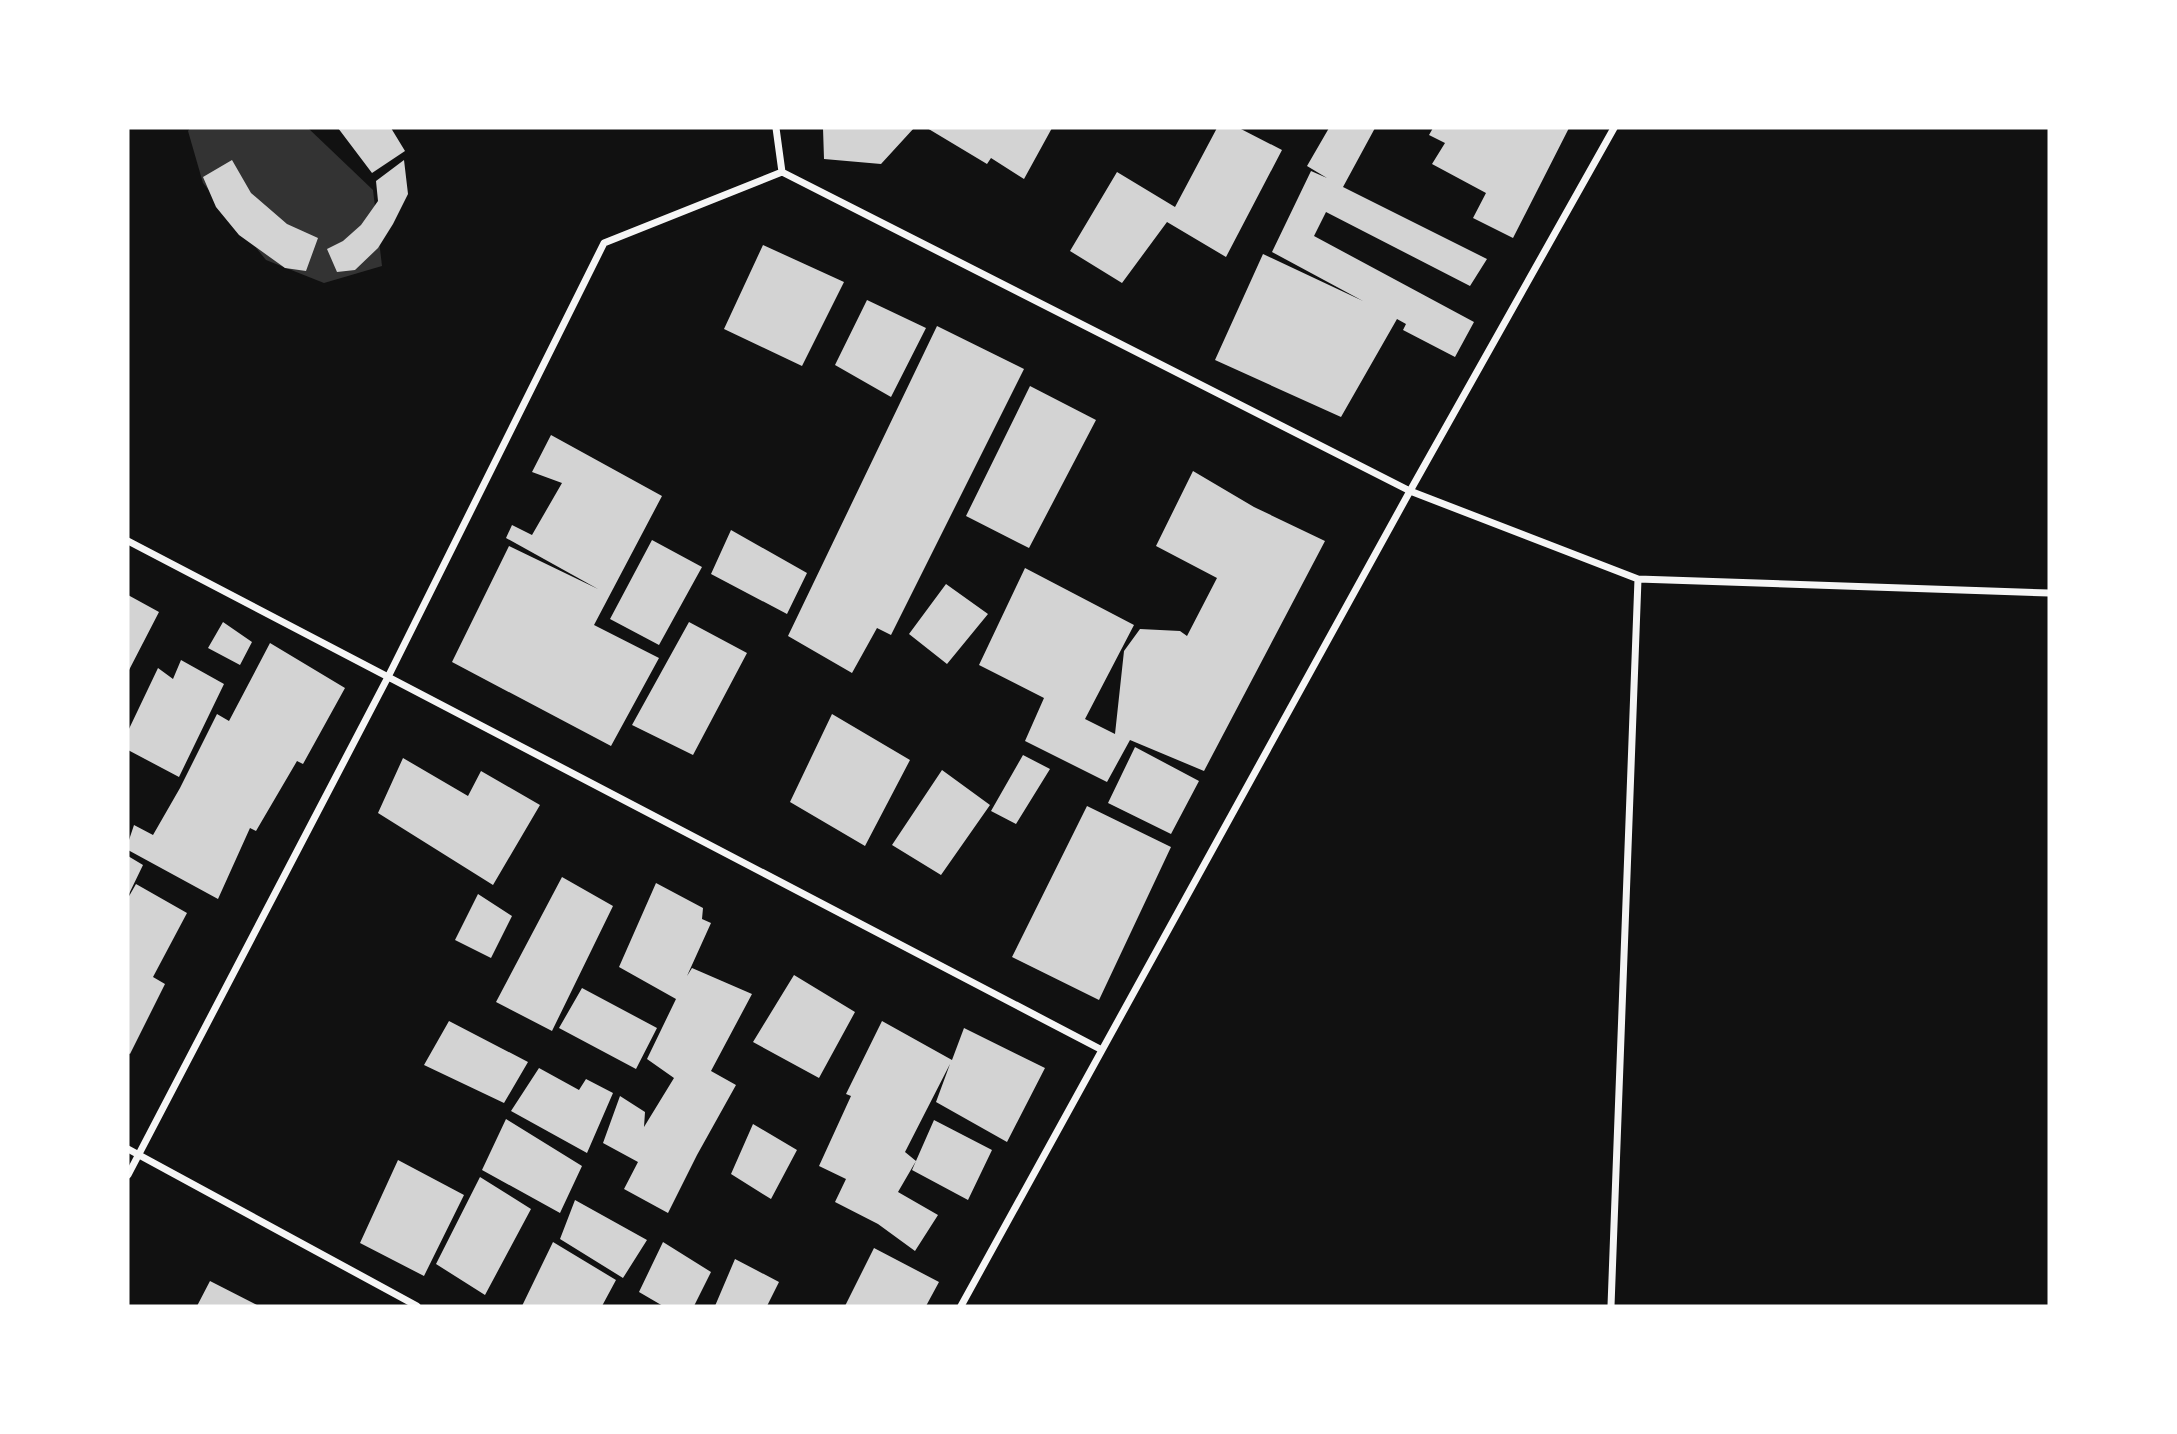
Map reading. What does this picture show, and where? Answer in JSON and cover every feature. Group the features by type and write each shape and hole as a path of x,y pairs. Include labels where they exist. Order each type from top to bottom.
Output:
{"street":[{"path":"776,128 782,172"},
{"path":"961,1306 1410,491 1614,128"},
{"path":"128,1175 388,677 604,243 782,172 1410,491 1637,579 2049,593"},
{"path":"128,541 1102,1050"},
{"path":"1611,1306 1637,579"},
{"path":"128,1149 417,1306"}],"shaded area":[{"path":"190,128 308,128 373,190 382,266 324,283 266,260 203,183 188,131"}],"building":[{"path":"338,128 391,128 405,151 372,173"},
{"path":"823,128 914,128 881,164 824,159"},
{"path":"927,128 1052,128 1024,179 991,158 987,164"},
{"path":"1217,128 1239,128 1282,150 1226,257 1167,222 1122,283 1070,251 1117,172 1175,207"},
{"path":"1329,128 1375,128 1343,187 1487,259 1470,286 1326,212 1314,236 1474,322 1455,357 1403,330 1406,324 1397,319 1341,417 1215,360 1263,254 1363,301 1272,252 1311,171 1327,178 1307,166"},
{"path":"1433,128 1569,128 1513,238 1473,218 1486,193 1432,164 1445,143 1429,135"},
{"path":"232,160 251,193 287,224 318,238 306,271 285,268 239,235 216,207 203,177"},
{"path":"404,160 408,194 393,224 378,248 355,270 337,272 327,249 343,241 361,225 378,201 376,181"},
{"path":"763,245 844,282 802,366 724,329"},
{"path":"867,300 926,328 891,397 835,365"},
{"path":"937,326 1024,369 891,635 877,628 852,673 788,636"},
{"path":"1030,386 1096,420 1029,548 966,516"},
{"path":"551,435 662,496 594,625 659,658 611,746 452,662 509,546 598,589 506,538 512,525 532,535 562,483 532,472"},
{"path":"1193,471 1254,507 1325,541 1204,771 1130,740 1107,782 1025,741 1044,698 979,665 1025,568 1134,625 1085,719 1115,734 1124,651 1140,629 1180,631 1187,636 1217,578 1156,546"},
{"path":"731,530 807,573 787,614 711,574"},
{"path":"652,540 702,567 659,645 610,619"},
{"path":"946,584 988,614 947,664 909,634"},
{"path":"128,595 159,612 128,672"},
{"path":"223,622 252,642 240,665 208,648"},
{"path":"689,622 747,653 693,755 632,725"},
{"path":"270,643 345,688 303,764 297,761 256,831 250,828 218,899 128,850 128,843 134,825 153,835 217,714 229,721"},
{"path":"181,660 224,684 179,777 128,750 128,731 158,668 173,679"},
{"path":"832,714 910,760 865,846 790,802"},
{"path":"1135,747 1199,781 1171,834 1108,803"},
{"path":"1023,755 1050,769 1016,824 991,811"},
{"path":"403,758 468,796 481,771 540,805 493,885 378,813"},
{"path":"942,770 990,805 941,875 892,845"},
{"path":"1087,806 1171,847 1099,1000 1012,957"},
{"path":"128,856 143,865 128,896"},
{"path":"562,877 613,906 552,1031 496,1002"},
{"path":"656,883 703,908 702,919 711,923 687,976 692,968 752,994 711,1071 736,1085 668,1213 624,1189 638,1162 603,1143 620,1096 645,1112 644,1127 674,1078 647,1059 676,999 619,967"},
{"path":"136,884 187,913 153,977 165,984 130,1054 128,898"},
{"path":"478,894 512,916 491,958 455,940"},
{"path":"794,975 855,1012 819,1078 753,1042"},
{"path":"582,988 657,1028 636,1069 559,1028"},
{"path":"449,1021 528,1062 504,1103 424,1065"},
{"path":"882,1021 952,1060 964,1028 1045,1068 1007,1142 936,1102 950,1064 905,1152 916,1161 898,1192 938,1215 915,1251 878,1224 835,1202 846,1179 819,1166 851,1096 846,1094"},
{"path":"539,1068 579,1090 586,1079 613,1093 587,1153 511,1111"},
{"path":"506,1119 582,1166 560,1213 482,1170"},
{"path":"934,1120 992,1150 968,1200 912,1170"},
{"path":"753,1124 797,1150 771,1199 731,1174"},
{"path":"398,1160 464,1195 424,1276 360,1243"},
{"path":"480,1177 531,1209 485,1295 436,1264"},
{"path":"575,1200 647,1240 623,1278 560,1239"},
{"path":"553,1242 616,1280 602,1306 522,1306"},
{"path":"663,1242 711,1272 694,1306 663,1306 639,1292"},
{"path":"874,1248 939,1282 926,1306 845,1306"},
{"path":"735,1259 779,1282 767,1306 715,1306"},
{"path":"210,1281 259,1306 197,1306"}]}
